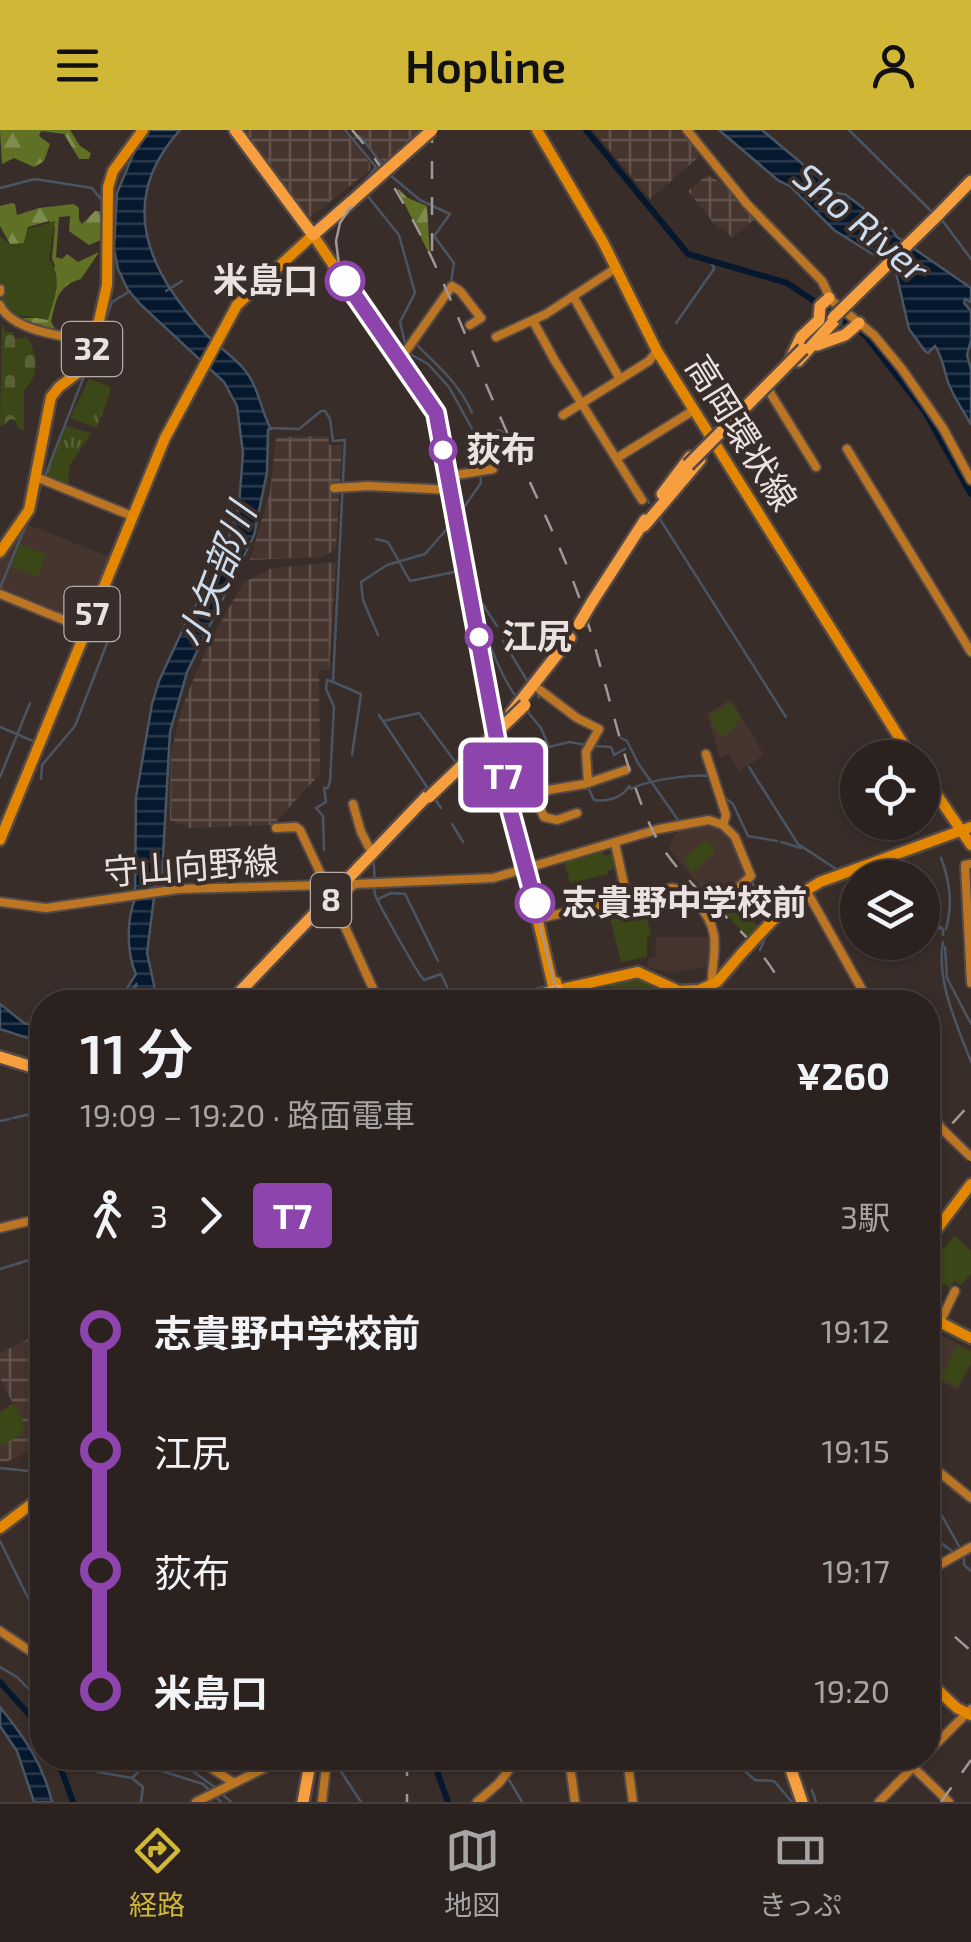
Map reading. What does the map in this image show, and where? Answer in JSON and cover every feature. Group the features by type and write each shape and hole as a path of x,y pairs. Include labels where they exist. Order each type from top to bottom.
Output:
{"highway":[{"path":"237,130 314,234 432,130"},
{"name":"8","path":"623,556 652,510 690,462 971,186"},
{"name":"8","path":"403,821 540,690 611,573 690,462 804,346 825,302"},
{"name":"8","path":"825,336 834,319"},
{"name":"8","path":"644,526 713,440 736,423 804,346 825,336 848,334 859,324"},
{"name":"8","path":"497,734 570,641"},
{"name":"8","path":"329,893 524,704 570,641"},
{"name":"8","path":"243,990 329,893 372,853"},
{"path":"0,1056 30,1065"},
{"path":"304,1802 309,1770"},
{"path":"790,1770 801,1802"}],"main road":[{"name":"32","path":"0,552 22,524 36,477 50,400 59,386 84,368 94,342 107,285 108,187 114,171 143,130"},
{"name":"高岡環状線","path":"537,130 591,220 656,351 901,740"},
{"name":"57","path":"0,840 166,438 244,297 314,234"},
{"path":"314,234 438,412 451,490"},
{"path":"400,360 436,417 511,805 557,990"},
{"path":"497,734 508,810 528,869 557,990"},
{"path":"940,798 971,847"},
{"path":"692,990 711,987 806,890 962,829"},
{"path":"578,990 638,972 675,990"},
{"path":"940,1224 971,1184"},
{"path":"940,1321 971,1338"},
{"path":"0,1528 30,1505"},
{"path":"940,1690 969,1712"}],"street":[{"path":"687,130 748,204 822,281 825,302 874,336 902,369 943,428 971,480"},
{"path":"496,336 533,321 616,268"},
{"path":"400,360 452,286 482,318 470,325"},
{"path":"573,296 620,379"},
{"path":"0,308 8,318 32,328 94,342"},
{"path":"533,321 642,500"},
{"path":"563,415 650,360 656,351"},
{"path":"766,386 816,467"},
{"path":"616,458 694,410"},
{"path":"450,476 493,468 500,446 498,435"},
{"path":"847,449 971,652"},
{"path":"36,477 132,516"},
{"path":"334,488 451,490"},
{"path":"0,594 86,629"},
{"path":"540,690 599,729 586,755 588,783"},
{"path":"706,754 726,815 723,825"},
{"path":"511,805 548,790 588,783 626,770"},
{"path":"535,797 544,817 557,820 577,813"},
{"path":"353,804 372,853"},
{"path":"338,912 344,892 354,884 483,880 615,842 712,820 723,825 740,845 752,876 708,915"},
{"path":"276,828 300,830 374,990"},
{"path":"615,842 627,898"},
{"path":"971,864 965,865 971,983"},
{"path":"540,918 678,888 708,915 715,928 711,990"},
{"path":"806,890 862,990"},
{"name":"守山向野線","path":"0,902 46,908 162,892 329,893"},
{"path":"940,1125 971,1157"},
{"path":"0,1228 30,1221"},
{"path":"940,1321 955,1291"},
{"path":"940,1474 971,1499"},
{"path":"940,1564 971,1547"},
{"path":"0,1631 30,1651"},
{"path":"940,1740 969,1712"},
{"path":"214,1770 234,1783"},
{"path":"196,1802 261,1770"},
{"path":"322,1796 325,1770"},
{"path":"477,1802 509,1770"},
{"path":"571,1770 576,1802"},
{"path":"628,1770 633,1802"},
{"path":"879,1802 910,1770"},
{"path":"916,1770 949,1802"}],"shaded area":[{"path":"242,130 343,130 370,163 370,170 308,219"},
{"path":"354,130 421,130 421,133 386,165"},
{"path":"593,130 681,130 700,156 650,199"},
{"path":"707,175 724,184 755,219 732,238 723,228 719,230 688,191"},
{"path":"328,436 329,445 342,445 336,549 323,557 250,560 270,492 276,437"},
{"path":"29,525 112,558 85,627 0,592 0,555"},
{"path":"336,562 329,670 319,670 320,774 273,825 189,828 170,820 171,754 182,707 208,645 243,583 272,568"},
{"path":"731,699 764,755 739,771 729,753 720,757 707,714"},
{"path":"717,823 731,833 749,876 716,905 669,849 674,836 683,828"},
{"path":"656,937 712,937 710,966 671,973 647,967 649,958 655,958"},
{"path":"940,1335 971,1350 971,1365 958,1390 940,1381"},
{"path":"30,1338 30,1451 6,1462 0,1461 0,1411 13,1404 0,1378 0,1353"}],"green space":[{"path":"0,130 70,130 80,146 91,153 89,159 79,159 64,134 41,131 39,136 50,144 44,161 34,167 14,158 2,164"},
{"path":"397,188 427,206 430,256"},
{"path":"12,203 17,215 74,204 79,208 82,224 95,211 104,211 101,240 89,245 69,231 70,216 59,217 56,257 62,259 67,254 78,262 99,252 81,279 59,294 51,322 56,330 32,325 22,318 38,318 55,266 55,227 49,221 28,227 23,247 13,249 0,226 0,206"},
{"path":"55,221 49,259 56,274 56,289 48,320 0,312 0,236 10,244 24,243 28,229"},
{"path":"2,322 5,332 12,332 16,339 27,337 35,357 33,378 24,390 24,430 19,429 15,420 0,425"},
{"path":"89,379 111,390 97,428 70,418"},
{"path":"66,426 91,433 69,467 68,489 45,479"},
{"path":"20,544 46,555 37,577 11,566"},
{"path":"731,702 740,719 722,737 710,715"},
{"path":"705,840 715,852 693,875 684,858"},
{"path":"602,848 604,856 614,853 618,868 570,883 564,860"},
{"path":"744,886 748,891 731,906 743,919 748,916 753,921 761,914 754,923 758,927 764,920 766,924 751,940 719,907"},
{"path":"643,902 651,935 647,938 647,957 621,962 608,910"},
{"path":"633,975 669,990 610,990 607,981"},
{"path":"955,1236 971,1251 971,1274 961,1285 954,1281 950,1288 940,1282 940,1253"},
{"path":"957,1345 971,1352 971,1361 958,1387 941,1378"},
{"path":"15,1404 25,1425 21,1435 0,1446 0,1412"}],"water":[{"name":"小矢部川","path":"148,130 180,130 160,157 149,184 147,235 155,261 185,309 248,375 271,429 254,535 187,672 170,732 162,874 156,882 147,953 155,990 135,990 137,983 132,990 126,990 136,974 129,938 135,899 136,797 159,681 222,558 239,505 243,453 237,406 224,382 141,305 118,269 114,249 117,193"},
{"name":"Sho River","path":"719,130 762,130 837,193 846,195 897,237 971,288 971,302 965,299 964,303 971,311 967,355 971,370 971,425 952,391 935,346 928,353 909,329 895,268 834,230 790,186"},
{"path":"0,1004 30,1024 30,1039 0,1029"},
{"path":"0,1707 30,1749 30,1770 41,1770 52,1802 34,1802 17,1751 0,1726"}],"waterway":[{"path":"345,130 376,167 360,188"},
{"path":"586,130 688,254 787,283 865,335 925,412 971,494"},
{"path":"849,130 932,212"},
{"path":"355,138 360,136 385,168"},
{"path":"390,175 420,200 450,214 434,236 454,263 451,282"},
{"path":"0,188 35,179 92,188 104,203"},
{"path":"366,194 399,235 415,293 400,322 406,347"},
{"path":"942,220 971,259"},
{"path":"676,323 714,269 711,261"},
{"path":"166,291 182,281"},
{"path":"103,326 112,302 130,291"},
{"path":"414,342 454,383 472,413"},
{"path":"410,354 428,364 449,387 476,436 481,483 457,517"},
{"path":"45,476 86,371"},
{"path":"269,428 299,429 325,411 333,441 345,440 333,682 327,680 326,689 334,707 330,781 328,788 324,788 326,802 316,808 323,816 324,850"},
{"path":"36,499 42,483"},
{"path":"647,499 649,503"},
{"path":"658,516 786,717"},
{"path":"0,588 28,520"},
{"path":"378,635 363,600 361,582 387,565 425,554 452,523"},
{"path":"376,539 388,542 410,581 459,571"},
{"path":"475,593 497,626"},
{"path":"485,606 480,609 489,643 518,699"},
{"path":"41,779 42,765 75,726 114,625"},
{"path":"503,641 528,682"},
{"path":"333,682 361,694 352,755"},
{"path":"0,777 30,703"},
{"path":"527,711 541,728 549,747 569,742 586,745"},
{"path":"383,721 419,713 456,763 462,757"},
{"path":"379,715 429,790"},
{"path":"0,727 35,742"},
{"path":"621,738 627,741 678,820"},
{"path":"594,746 611,747 614,755 625,749"},
{"path":"473,760 499,778"},
{"path":"749,767 798,844 836,869"},
{"path":"588,787 594,800 604,800 618,796 629,786 631,789 670,778 710,776"},
{"path":"506,781 536,792"},
{"path":"433,796 441,808"},
{"path":"725,798 733,804 748,836 777,841"},
{"path":"452,824 463,842"},
{"path":"781,842 801,848"},
{"path":"941,858 950,893 946,929"},
{"path":"373,861 375,894 398,938 424,980 441,974 448,990"},
{"path":"752,881 765,921"},
{"path":"378,899 391,893 405,894 438,961"},
{"path":"940,926 943,935"},
{"path":"760,950 767,933"},
{"path":"943,942 945,987 971,1062"},
{"path":"945,947 947,978 971,1024"},
{"path":"13,1118 30,1114"},
{"path":"0,1121 10,1119"},
{"path":"0,1269 30,1260"},
{"path":"0,1468 29,1471"},
{"path":"940,1512 960,1548"},
{"path":"0,1541 30,1602"},
{"path":"940,1542 953,1552"},
{"path":"964,1556 964,1565 971,1571"},
{"path":"0,1667 30,1691"},
{"path":"0,1682 30,1716"},
{"path":"26,1712 30,1713"},
{"path":"61,1770 73,1802"},
{"path":"97,1770 132,1778 143,1787 141,1802"},
{"path":"132,1778 147,1770"},
{"path":"158,1770 203,1784 221,1802"},
{"path":"191,1770 216,1788"},
{"path":"300,1770 303,1774"},
{"path":"340,1770 361,1802"},
{"path":"438,1770 448,1802"},
{"path":"744,1770 755,1780 774,1781 792,1802"},
{"path":"508,1778 522,1802"},
{"path":"812,1790 816,1802"},
{"path":"221,1793 231,1802"}],"tram line":[{"path":"436,130 351,206 340,223 336,241 340,273 438,418 512,815 556,990"},
{"name":"T7","path":"345,281 436,413 509,806 535,903"}],"railway":[{"path":"352,130 398,194 435,265 555,537 585,614 622,747 650,825 681,872 761,953 783,990"},
{"path":"432,130 432,251"},
{"path":"940,1137 971,1103"},
{"path":"940,1624 971,1651"},
{"path":"941,1802 971,1760"},
{"path":"407,1770 407,1802"}],"place":[{"name":"米島口","path":"345,281"},
{"name":"荻布","path":"443,450"},
{"name":"江尻","path":"479,637"},
{"name":"志貴野中学校前","path":"535,903"}]}
